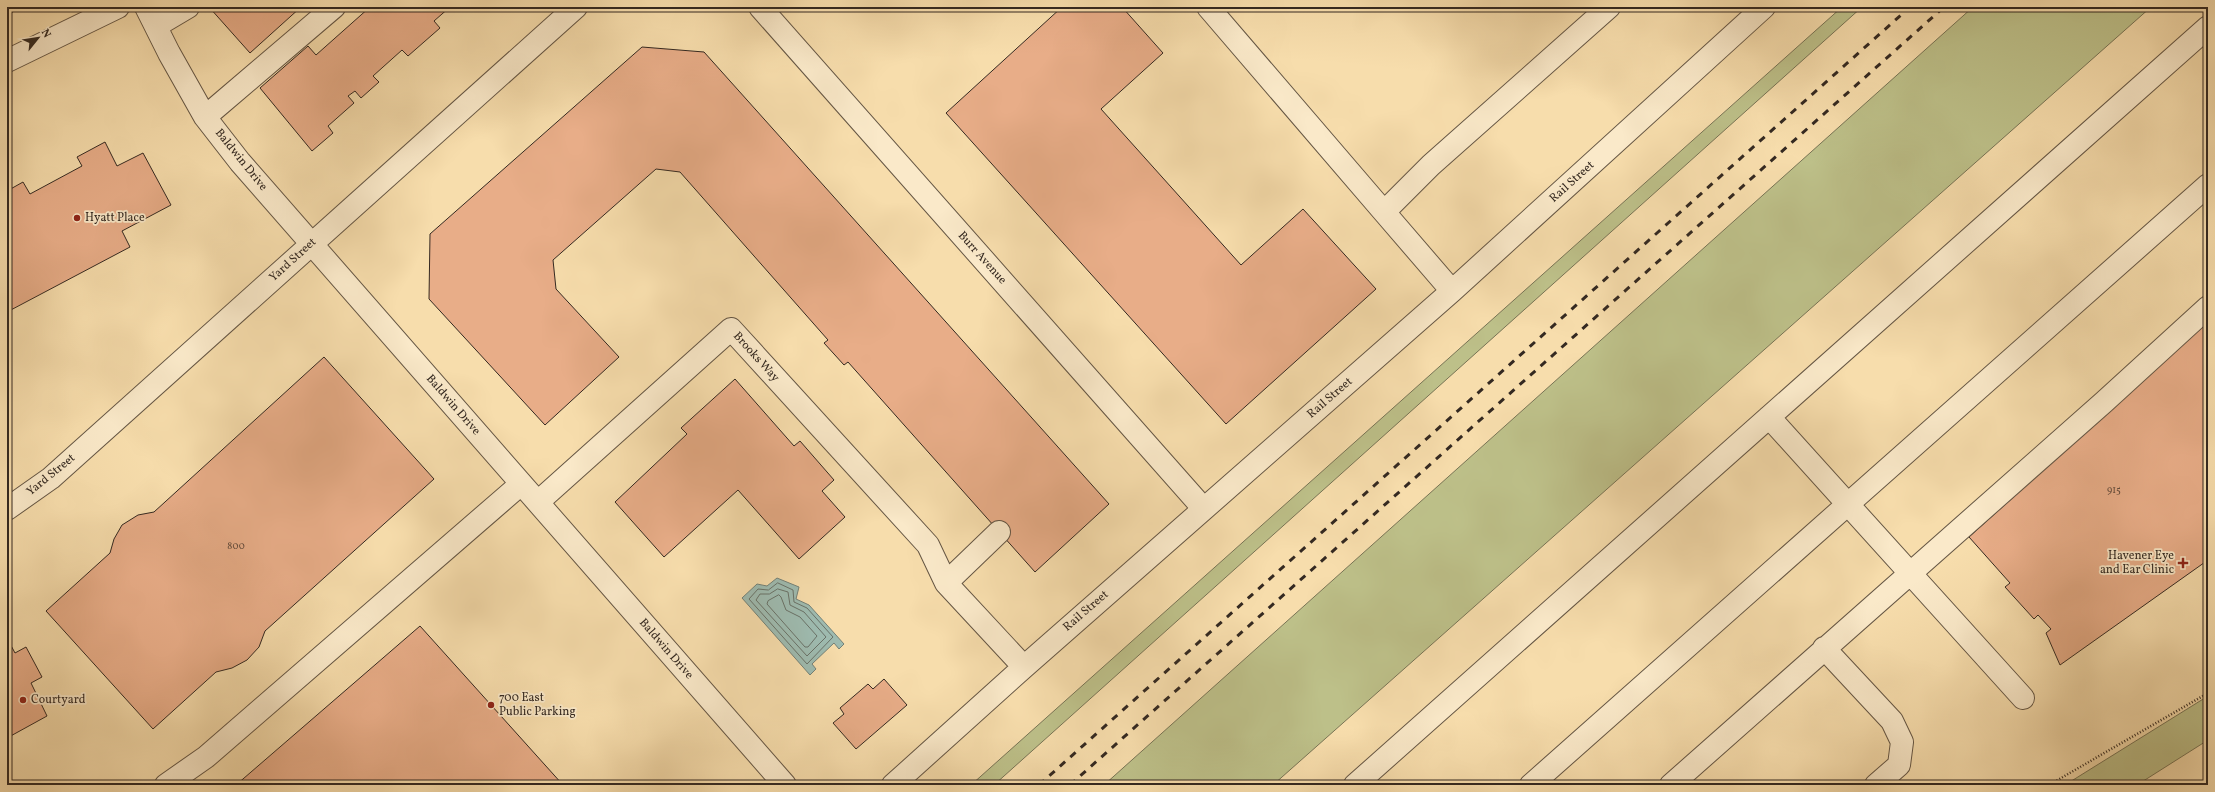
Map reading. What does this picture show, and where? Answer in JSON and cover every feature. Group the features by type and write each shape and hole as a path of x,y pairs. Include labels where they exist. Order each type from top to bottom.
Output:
{"street":[{"path":"7,60 118,7"},
{"name":"Baldwin Drive","path":"146,7 168,53 205,117 240,162 785,785"},
{"path":"156,26 188,7"},
{"path":"205,117 334,7"},
{"name":"Yard Street","path":"7,509 51,478 576,7"},
{"name":"Burr Avenue","path":"760,7 1203,508"},
{"path":"1208,7 1452,291"},
{"path":"1384,212 1431,165 1609,7"},
{"name":"Rail Street","path":"893,785 1203,508 1452,291 1764,7"},
{"path":"1355,785 2208,27"},
{"path":"1531,785 1850,504 2208,185"},
{"path":"1671,785 2208,307"},
{"name":"Brooks Way","path":"538,502 731,329 928,545 946,583"},
{"path":"1769,417 1850,504 2023,698"},
{"path":"166,785 206,757 521,484"},
{"path":"1000,532 946,583 1024,667"},
{"path":"1824,648 1892,722 1902,742 1899,765 1876,785"}],"path":[{"path":"2049,785 2208,693"}],"green space":[{"path":"1842,7 1862,7 994,785 971,785"},
{"path":"1973,7 2151,7 1273,785 1104,785"},
{"path":"2208,696 2208,740 2137,785 2065,785"}],"water":[{"path":"777,578 799,587 796,599 809,605 844,644 839,649 834,643 812,664 816,669 810,675 742,598 757,584 767,586"}],"building":[{"path":"7,7 22,7 7,15"},
{"path":"209,7 301,7 250,53"},
{"path":"370,7 450,7 434,21 440,28 408,56 402,50 373,76 379,82 361,98 355,91 348,96 354,103 328,126 333,133 312,151 260,88 308,46 316,55"},
{"path":"1062,7 1122,7 1163,53 1101,109 1241,265 1303,209 1376,289 1226,424 946,113"},
{"path":"642,47 704,52 1109,504 1035,572 848,362 844,365 824,343 828,340 680,172 656,169 553,260 556,289 619,357 545,425 429,299 430,234"},
{"name":"Hyatt Place","path":"105,142 117,166 143,153 171,205 122,231 130,247 7,312 7,191 23,182 30,194 82,166 77,157"},
{"path":"2208,322 2208,560 2060,665 2046,633 2051,629 2038,615 2034,619 2005,587 2010,583 1969,537"},
{"path":"324,357 434,479 265,631 259,647 247,660 232,668 216,672 153,729 46,611 110,553 114,539 122,525 138,515 154,512"},
{"path":"735,379 794,446 800,441 834,480 822,491 845,517 799,559 738,490 664,557 615,502 687,434 681,428"},
{"path":"420,626 563,785 236,785"},
{"name":"Courtyard","path":"7,638 15,653 26,647 42,677 31,683 47,716 7,738"},
{"path":"884,679 907,705 856,749 833,723 844,714 840,708 868,684 873,689"}],"railway":[{"path":"1039,785 1910,7"},
{"path":"1070,785 1944,7"}],"place":[{"name":"Hyatt Place","path":"77,218"},
{"name":"Havener Eye and Ear Clinic","path":"2183,563"},
{"name":"Courtyard","path":"23,700"},
{"name":"700 East Public Parking","path":"491,705"}]}
